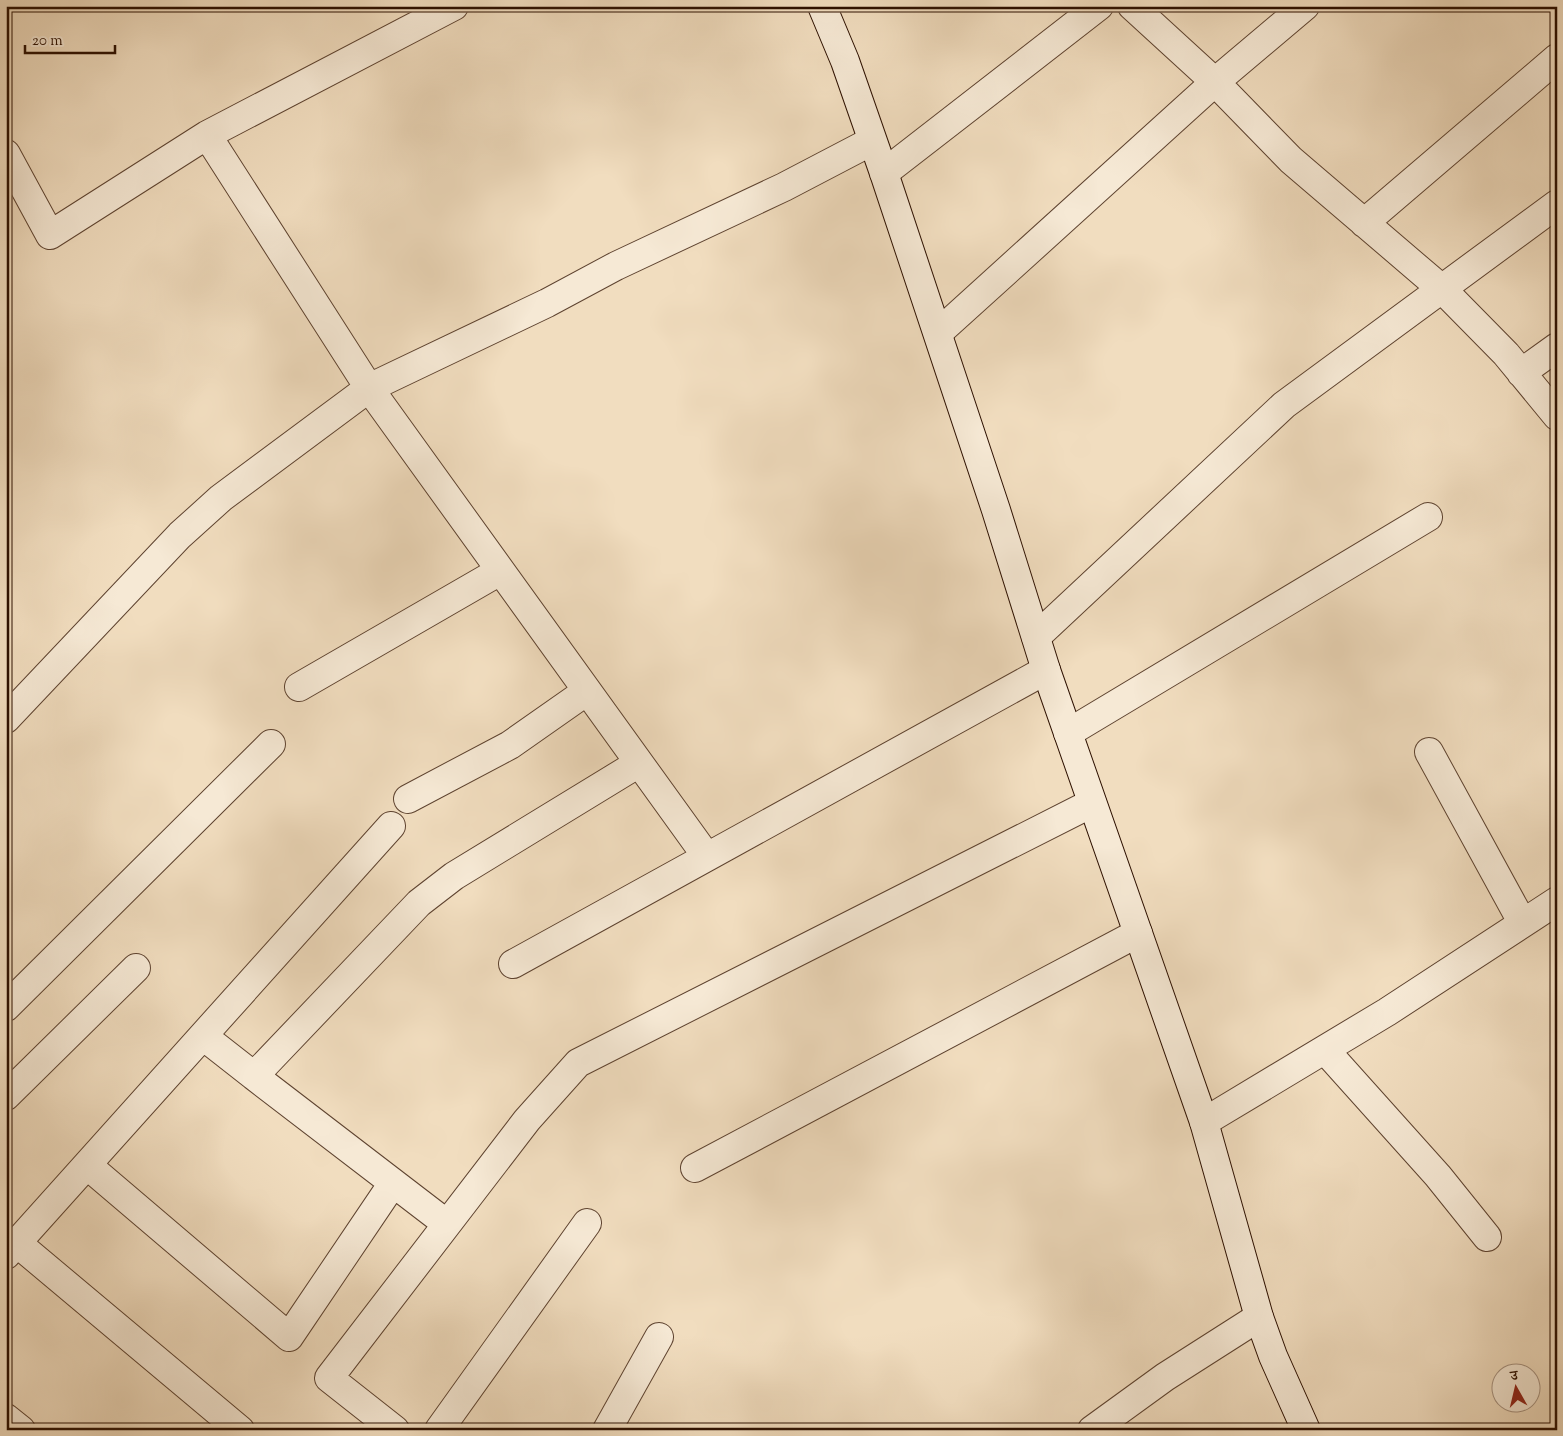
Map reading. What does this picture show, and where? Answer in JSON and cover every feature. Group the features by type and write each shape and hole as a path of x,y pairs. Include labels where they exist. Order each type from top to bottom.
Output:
{"street":[{"path":"6,154 50,234 207,135 454,6"},
{"path":"822,6 845,61 884,173 938,333 1046,670 1204,1122 1259,1317 1273,1356 1306,1430"},
{"path":"884,173 1099,6"},
{"path":"1132,6 1215,82 1291,160 1443,290 1506,354 1557,416"},
{"path":"938,333 1215,82 1305,6"},
{"path":"1364,223 1557,58"},
{"path":"207,135 369,388 707,857"},
{"path":"6,719 180,535 221,498 369,388 547,303 616,266 784,187 872,141"},
{"path":"1036,637 1284,405 1443,290 1484,256 1557,204"},
{"path":"1521,373 1557,347"},
{"path":"1068,733 1428,517"},
{"path":"299,687 500,571"},
{"path":"513,964 1046,670"},
{"path":"408,799 510,745 587,691"},
{"path":"6,1007 271,744"},
{"path":"1429,752 1522,922"},
{"path":"254,1076 419,903 454,876 639,763"},
{"path":"395,1430 328,1378 548,1096 578,1063 1092,803"},
{"path":"240,1430 12,1249 391,826"},
{"path":"1204,1122 1325,1050 1557,901"},
{"path":"695,1168 1138,934"},
{"path":"6,1096 136,968"},
{"path":"204,1036 447,1224"},
{"path":"1325,1050 1438,1176 1487,1237"},
{"path":"87,1166 289,1337 393,1183"},
{"path":"438,1430 587,1223"},
{"path":"1092,1430 1165,1377 1259,1317"},
{"path":"607,1430 659,1337"},
{"path":"6,1418 21,1430"}]}
